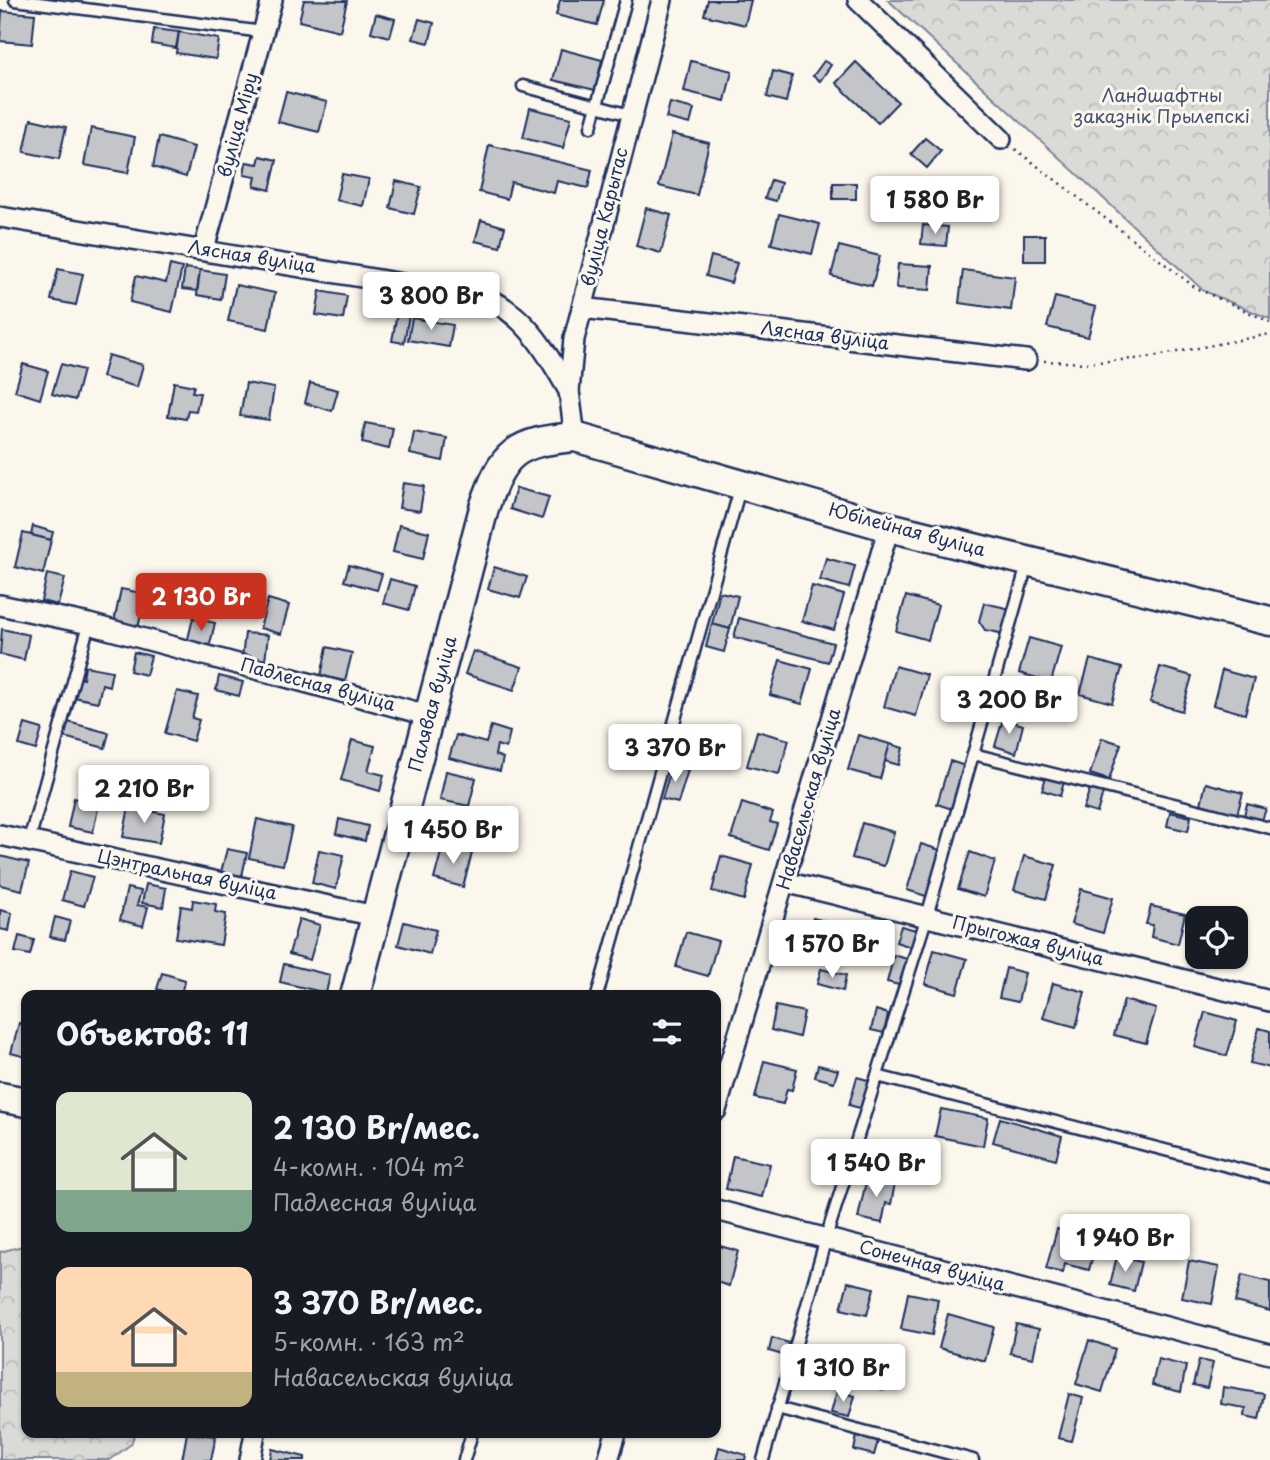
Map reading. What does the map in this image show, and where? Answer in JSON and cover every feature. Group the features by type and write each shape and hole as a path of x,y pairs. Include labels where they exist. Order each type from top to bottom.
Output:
{"main road":[{"name":"Юбілейная вуліца","path":"546,439 575,437 889,527 1270,621"},
{"name":"Палявая вуліца","path":"356,990 484,508 497,471 510,456 527,445 546,439"},
{"path":"0,1097 21,1101"}],"street":[{"name":"вуліца Міру","path":"204,249 272,0"},
{"name":"вуліца Карытас","path":"575,437 569,391 574,339 662,0"},
{"path":"858,0 1001,139"},
{"name":"Лясная вуліца","path":"0,217 466,292 501,305 531,330 569,391"},
{"name":"Лясная вуліца","path":"582,308 1026,360"},
{"name":"Навасельская вуліца","path":"721,1093 889,527"},
{"name":"Падлесная вуліца","path":"0,605 89,624 431,716"},
{"name":"Цэнтральная вуліца","path":"0,835 375,916"},
{"name":"Прыгожая вуліца","path":"785,882 1270,1001"},
{"name":"Сонечная вуліца","path":"721,1211 1270,1354"},
{"path":"250,1460 255,1438"},
{"path":"608,1460 615,1438"}],"lane":[{"path":"15,0 263,32"},
{"path":"591,127 626,0"},
{"path":"523,86 630,115"},
{"path":"599,990 741,485"},
{"path":"762,1460 826,1238 927,916 1028,561"},
{"path":"29,841 89,624"},
{"path":"973,754 1270,828"},
{"path":"877,1076 1270,1177"},
{"path":"777,1408 973,1460"},
{"path":"464,1460 471,1438"}],"path":[{"path":"1001,139 1196,288 1270,322"},
{"path":"1026,360 1086,363 1146,358 1270,334"}],"green space":[{"name":"Ландшафтны заказнік Прылепскі","path":"888,0 1270,0 1270,319 1204,291"},
{"path":"21,1246 21,1438 133,1438 131,1444 110,1460 0,1460 0,1252"}],"building":[{"path":"304,0 347,1 340,31 299,21"},
{"path":"560,0 604,0 597,25 556,15"},
{"path":"708,0 751,0 745,25 704,15"},
{"path":"2,11 35,14 32,44 0,41"},
{"path":"376,14 395,19 390,37 371,32"},
{"path":"419,19 434,23 429,43 413,39"},
{"path":"154,29 179,32 176,48 152,44"},
{"path":"179,32 219,39 216,59 176,53"},
{"path":"561,49 602,60 595,90 553,80"},
{"path":"691,61 732,71 725,101 684,91"},
{"path":"824,61 831,65 820,81 813,76"},
{"path":"856,62 898,102 878,123 836,83"},
{"path":"773,71 792,76 786,102 767,97"},
{"path":"286,92 327,102 319,132 278,122"},
{"path":"670,103 694,109 690,124 666,118"},
{"path":"530,108 571,118 563,148 523,138"},
{"path":"31,119 66,127 59,159 24,152"},
{"path":"91,128 135,137 128,173 84,165"},
{"path":"672,134 709,143 697,195 659,186"},
{"path":"159,137 194,147 186,177 153,167"},
{"path":"925,138 941,151 927,168 911,154"},
{"path":"489,145 592,170 588,188 557,181 554,193 511,182 507,199 479,192"},
{"path":"260,156 277,160 270,190 254,186 256,177 244,175 246,162 258,164"},
{"path":"342,174 369,179 363,206 336,200"},
{"path":"771,180 781,183 776,201 765,198"},
{"path":"396,181 421,187 414,214 390,208"},
{"path":"833,183 856,183 856,199 833,199"},
{"path":"952,190 968,190 968,214 951,214"},
{"path":"646,208 671,215 661,253 636,246"},
{"path":"779,214 820,224 812,254 771,244"},
{"path":"481,220 505,227 500,247 475,241"},
{"path":"923,225 948,227 946,246 921,244"},
{"path":"1024,235 1045,235 1045,261 1024,261"},
{"path":"839,246 880,256 872,286 831,276"},
{"path":"711,256 737,263 731,283 706,276"},
{"path":"898,264 932,266 930,290 896,288"},
{"path":"170,265 182,268 172,312 130,302 136,276 166,283"},
{"path":"185,268 200,270 197,291 182,289"},
{"path":"58,269 83,274 76,305 51,300"},
{"path":"200,270 225,274 221,299 197,295"},
{"path":"963,270 1015,277 1011,310 959,303"},
{"path":"236,285 275,293 268,329 228,321"},
{"path":"320,291 347,296 343,319 316,315"},
{"path":"1055,297 1096,307 1088,337 1047,327"},
{"path":"398,308 410,310 404,343 392,341"},
{"path":"412,318 453,325 449,347 408,340"},
{"path":"108,355 143,365 137,387 102,377"},
{"path":"23,364 48,371 40,399 15,391"},
{"path":"61,364 83,370 75,400 52,394"},
{"path":"174,382 194,386 192,392 200,393 196,411 188,410 186,419 168,416"},
{"path":"246,383 274,388 269,420 240,416"},
{"path":"310,383 338,390 332,411 305,403"},
{"path":"365,423 393,428 389,449 362,443"},
{"path":"414,432 447,438 443,461 410,454"},
{"path":"403,483 424,486 420,511 399,508"},
{"path":"516,488 549,497 542,519 510,509"},
{"path":"399,525 429,532 423,559 393,552"},
{"path":"33,526 53,532 51,540 31,535"},
{"path":"23,533 51,540 43,574 15,567"},
{"path":"826,558 855,566 849,588 820,580"},
{"path":"349,565 382,574 377,590 344,581"},
{"path":"494,567 527,577 520,598 488,589"},
{"path":"47,574 65,578 58,605 41,601"},
{"path":"390,579 415,586 409,610 383,603"},
{"path":"812,586 844,595 834,630 802,621"},
{"path":"121,589 146,594 138,628 114,622"},
{"path":"720,592 738,596 730,629 712,624"},
{"path":"906,596 938,605 928,640 896,631"},
{"path":"268,599 289,605 281,634 260,628"},
{"path":"984,603 1011,609 1005,634 985,630 979,621"},
{"path":"193,618 215,623 209,648 187,643"},
{"path":"739,618 833,643 828,662 734,637"},
{"path":"712,624 730,629 724,652 706,647"},
{"path":"2,629 29,635 24,660 0,654"},
{"path":"245,633 268,635 265,661 242,658"},
{"path":"1029,638 1061,647 1051,682 1019,673"},
{"path":"327,647 352,653 345,681 321,676"},
{"path":"473,651 522,667 514,690 465,674"},
{"path":"134,652 151,656 146,675 130,671"},
{"path":"1090,659 1122,668 1112,703 1080,694"},
{"path":"780,660 812,669 802,704 770,695"},
{"path":"85,666 112,671 109,686 102,684 98,702 73,697 77,677 83,679"},
{"path":"895,666 927,675 916,716 884,707"},
{"path":"1160,667 1192,676 1182,711 1150,702"},
{"path":"1222,670 1254,679 1245,714 1213,705"},
{"path":"219,676 243,682 239,696 216,690"},
{"path":"177,691 198,696 192,718 199,720 193,741 165,733"},
{"path":"1003,719 1023,725 1016,753 995,746"},
{"path":"68,722 109,733 105,748 64,737"},
{"path":"25,724 42,729 36,750 19,745"},
{"path":"682,724 698,728 690,756 674,751"},
{"path":"491,726 510,732 506,748 497,745 495,755 503,758 500,771 449,758 456,735 486,743"},
{"path":"757,731 789,740 779,774 747,766"},
{"path":"858,735 890,744 880,779 848,770"},
{"path":"1102,738 1121,744 1109,780 1090,774"},
{"path":"352,740 375,746 368,771 384,775 380,791 341,780"},
{"path":"890,744 903,748 899,765 885,761"},
{"path":"950,761 965,766 952,809 937,804"},
{"path":"672,765 688,770 678,803 662,799"},
{"path":"446,771 476,778 469,806 440,800"},
{"path":"1046,777 1064,782 1060,796 1042,790"},
{"path":"1206,783 1243,793 1237,814 1201,804"},
{"path":"1090,789 1103,793 1097,813 1083,809"},
{"path":"74,798 99,804 93,832 68,827"},
{"path":"742,803 773,813 770,822 777,824 769,850 731,838"},
{"path":"1247,804 1266,809 1262,820 1244,815"},
{"path":"129,807 165,814 159,843 123,837"},
{"path":"1170,812 1191,817 1188,831 1167,826"},
{"path":"257,819 292,827 283,865 249,858"},
{"path":"339,819 368,826 365,841 336,834"},
{"path":"862,823 894,832 884,866 852,858"},
{"path":"921,844 943,851 929,897 907,890"},
{"path":"443,845 472,853 463,887 434,879"},
{"path":"227,849 247,853 242,876 221,872"},
{"path":"319,850 344,855 336,889 312,883"},
{"path":"970,852 995,861 984,897 958,889"},
{"path":"0,856 29,863 22,890 0,885"},
{"path":"721,856 753,865 744,900 712,891"},
{"path":"1024,856 1056,865 1046,899 1014,890"},
{"path":"70,871 93,877 84,906 62,900"},
{"path":"146,884 166,888 163,907 142,903"},
{"path":"127,888 141,891 137,905 148,907 143,926 120,920"},
{"path":"1081,889 1113,898 1103,933 1071,924"},
{"path":"193,900 216,904 215,912 226,914 221,945 176,938 181,906 192,908"},
{"path":"1151,906 1185,914 1178,944 1151,937 1153,925 1146,924"},
{"path":"0,910 12,913 9,931 0,929"},
{"path":"55,917 70,921 65,940 50,937"},
{"path":"813,918 845,926 835,961 803,952"},
{"path":"299,919 320,925 310,960 289,954"},
{"path":"404,922 436,930 430,954 398,945"},
{"path":"901,926 916,930 911,947 896,942"},
{"path":"686,932 718,941 708,976 676,967"},
{"path":"19,936 34,940 30,955 15,952"},
{"path":"934,950 967,959 957,993 925,984"},
{"path":"894,955 910,960 903,986 887,982"},
{"path":"284,964 330,975 327,990 313,990 280,982"},
{"path":"1006,968 1025,973 1018,1002 999,998"},
{"path":"821,969 846,975 843,991 817,984"},
{"path":"162,973 185,980 182,990 157,989"},
{"path":"1053,983 1085,992 1076,1027 1043,1018"},
{"path":"1124,1000 1156,1009 1146,1043 1114,1035"},
{"path":"776,1006 804,1012 799,1037 771,1030"},
{"path":"876,1010 888,1014 884,1033 871,1030"},
{"path":"1205,1012 1237,1021 1227,1056 1195,1047"},
{"path":"19,1023 21,1024 21,1056 11,1053"},
{"path":"1259,1028 1270,1031 1270,1068 1250,1063"},
{"path":"764,1061 797,1069 792,1090 787,1089 783,1104 755,1098"},
{"path":"818,1065 838,1070 834,1082 815,1077"},
{"path":"857,1077 871,1081 863,1109 849,1105"},
{"path":"941,1109 988,1118 983,1146 935,1136"},
{"path":"1000,1118 1062,1136 1056,1159 993,1142"},
{"path":"733,1156 770,1164 762,1197 726,1189"},
{"path":"867,1177 895,1183 891,1204 886,1203 882,1223 858,1218"},
{"path":"1057,1229 1097,1240 1089,1270 1065,1264 1063,1273 1046,1269"},
{"path":"721,1246 738,1251 729,1286 721,1284"},
{"path":"1117,1256 1141,1262 1134,1291 1110,1285"},
{"path":"1189,1261 1219,1267 1212,1304 1182,1298"},
{"path":"1242,1275 1270,1282 1270,1311 1235,1302"},
{"path":"848,1282 874,1288 867,1315 841,1309"},
{"path":"908,1293 938,1299 932,1335 901,1329"},
{"path":"948,1314 994,1327 985,1361 939,1348"},
{"path":"1016,1324 1039,1329 1033,1358 1010,1353"},
{"path":"772,1338 789,1343 786,1356 769,1351"},
{"path":"1089,1340 1115,1349 1102,1392 1076,1384"},
{"path":"876,1356 893,1361 884,1390 868,1385"},
{"path":"1158,1359 1186,1366 1181,1392 1152,1385"},
{"path":"1199,1360 1213,1363 1207,1388 1193,1385"},
{"path":"1223,1387 1264,1394 1259,1419 1245,1416 1246,1408 1221,1404"},
{"path":"837,1391 855,1396 849,1417 831,1413"},
{"path":"1069,1394 1083,1398 1072,1441 1058,1438"},
{"path":"857,1436 878,1441 874,1455 854,1450"},
{"path":"186,1438 216,1438 211,1460 182,1460"},
{"path":"719,1447 746,1455 745,1460 716,1460"},
{"path":"272,1449 305,1457 305,1460 270,1460"}]}
